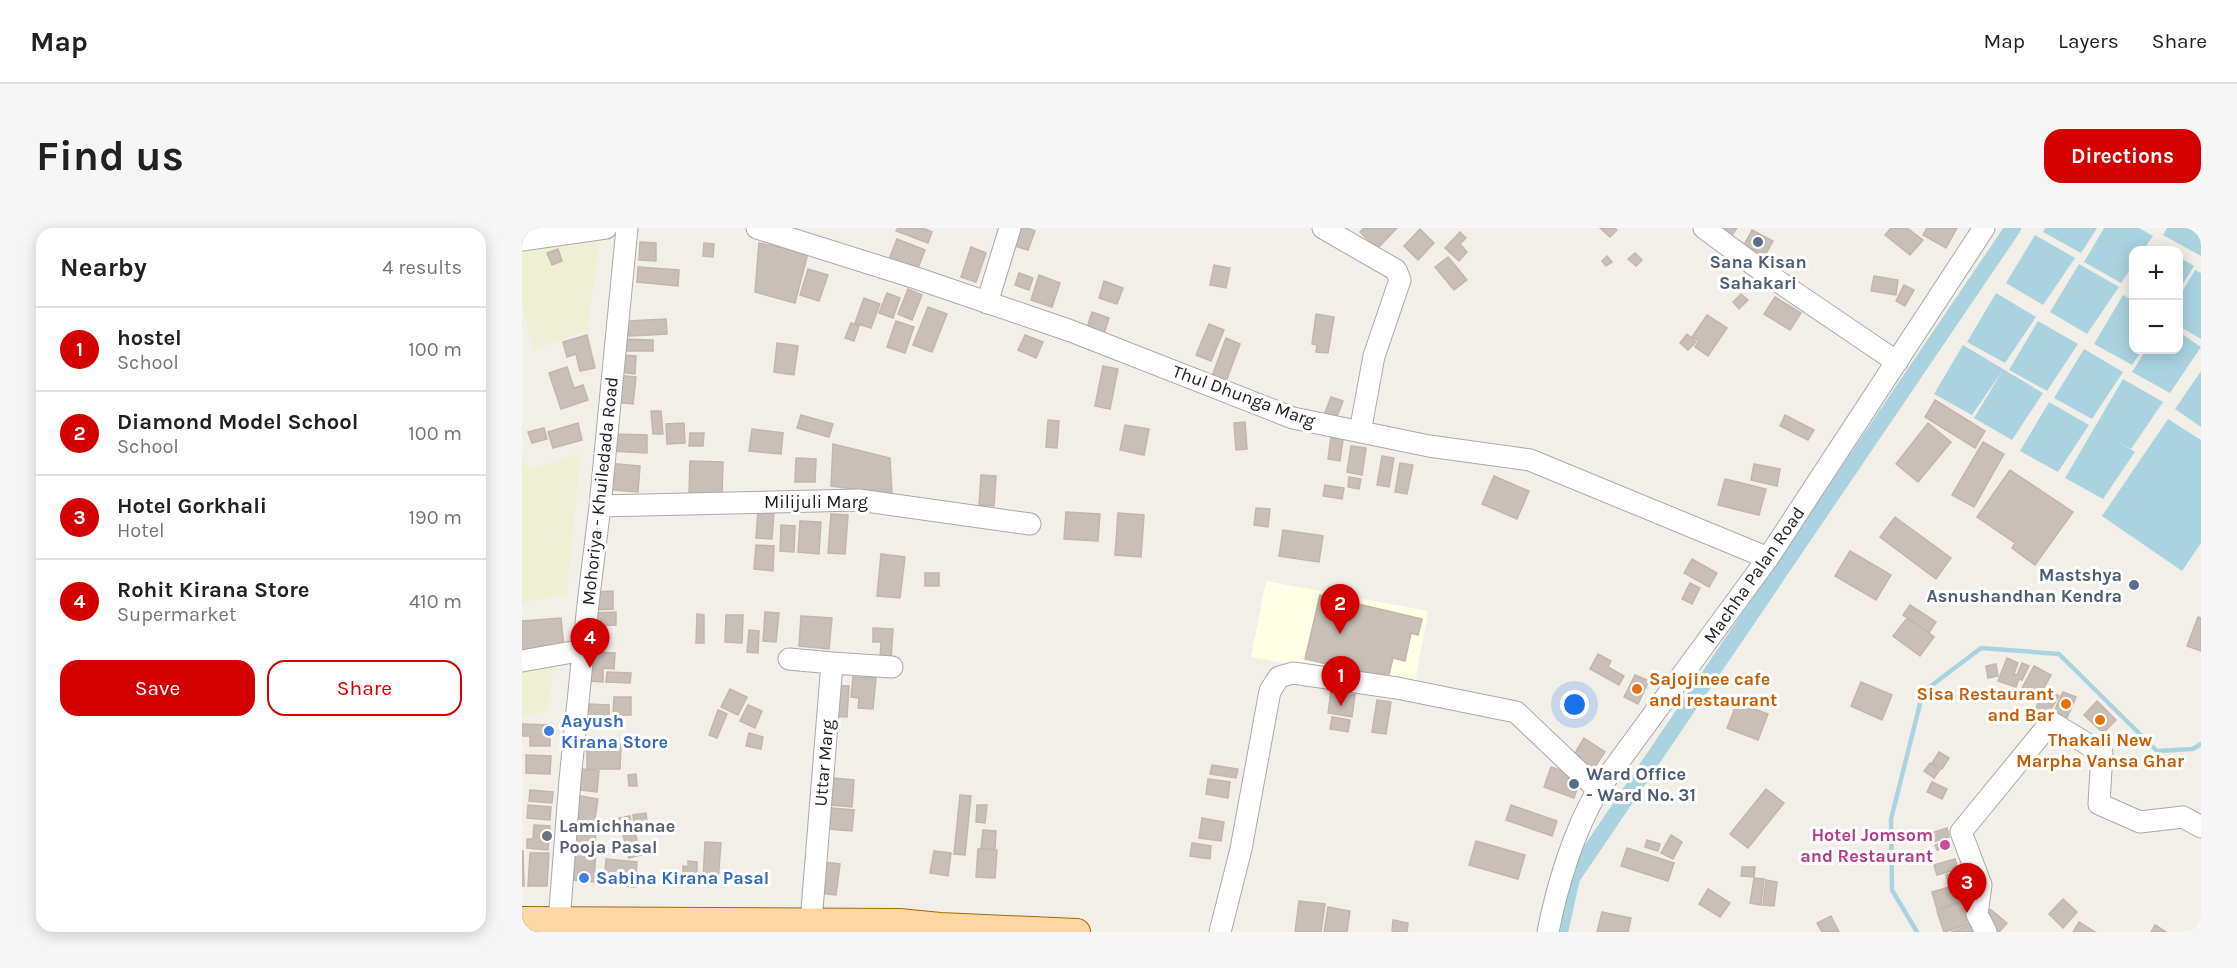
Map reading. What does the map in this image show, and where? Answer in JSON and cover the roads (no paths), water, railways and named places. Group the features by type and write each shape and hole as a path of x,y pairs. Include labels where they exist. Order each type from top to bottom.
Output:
{"main road":[{"path":"522,921 557,927 811,922 1077,932"}],"street":[{"path":"522,240 606,228"},
{"name":"Mohoriya - Khuiledada Road","path":"557,927 627,228"},
{"name":"Thul Dhunga Marg","path":"757,228 919,279 1071,331 1293,418 1430,446 1530,460 1768,558"},
{"path":"987,303 1010,228"},
{"path":"1323,228 1396,270 1400,280 1374,356 1360,432"},
{"path":"1704,228 1754,265 1897,362"},
{"name":"Machha Palan Road","path":"1548,932 1556,890 1590,804 1598,790 1768,558 1984,228"},
{"name":"Milijuli Marg","path":"600,506 859,500 1030,524"},
{"path":"522,661 584,650"},
{"path":"789,659 892,667"},
{"name":"Uttar Marg","path":"811,922 832,663"},
{"path":"1220,932 1240,849 1270,691 1279,677 1293,673 1397,688 1516,712 1598,790"},
{"path":"1986,932 1977,914 1981,885 1960,831 2051,722 2102,753 2099,804 2140,822 2183,817 2201,827"}],"water":[{"path":"2045,228 2097,228 2081,253 2043,232"},
{"path":"2104,228 2139,228 2153,236 2146,246 2129,246 2129,271 2121,283 2084,262"},
{"path":"2167,228 2201,228 2201,256 2183,246 2163,235"},
{"path":"2035,235 2075,258 2043,305 2006,283"},
{"path":"2183,259 2194,266 2183,284"},
{"path":"2079,264 2119,287 2087,334 2050,312"},
{"path":"2195,270 2201,273 2201,339 2183,328 2183,290"},
{"path":"1996,293 2036,317 2005,363 1967,342"},
{"path":"2123,295 2129,299 2129,354 2139,354 2132,365 2094,344"},
{"path":"2038,321 2078,344 2047,391 2009,370"},
{"path":"2183,335 2201,347 2170,393 2132,372 2143,354 2183,354"},
{"path":"1963,345 2043,393 2012,440 1974,418 2003,370 1972,415 1934,394"},
{"path":"2084,349 2123,372 2092,419 2054,398"},
{"path":"2201,371 2201,427 2175,409"},
{"path":"2123,379 2163,402 2131,449 2115,440 2135,452 2103,499 2065,478"},
{"path":"2049,402 2089,425 2058,472 2020,451"},
{"path":"2168,419 2201,440 2201,543 2182,571 2102,516"}],"waterway":[{"path":"1560,932 1572,878 2013,228"},
{"path":"1917,932 1892,890 1891,819 1923,692 1981,648 2059,654 2157,751 2193,749 2201,744"}],"place":[{"name":"Sana Kisan Sahakari","path":"1758,242"},
{"name":"Mastshya Asnushandhan Kendra","path":"2134,585"},
{"name":"Diamond Model School","path":"1340,634"},
{"name":"Rohit Kirana Store","path":"590,668"},
{"name":"Sajojinee cafe and restaurant","path":"1637,689"},
{"name":"Sisa Restaurant and Bar","path":"2066,704"},
{"name":"hostel","path":"1341,706"},
{"name":"Thakali New Marpha Vansa Ghar","path":"2100,720"},
{"name":"Aayush Kirana Store","path":"549,731"},
{"name":"Ward Office - Ward No. 31","path":"1574,784"},
{"name":"Lamichhanae Pooja Pasal","path":"547,836"},
{"name":"Hotel Jomsom and Restaurant","path":"1945,845"},
{"name":"Sabina Kirana Pasal","path":"584,878"},
{"name":"Hotel Gorkhali","path":"1967,913"}]}
